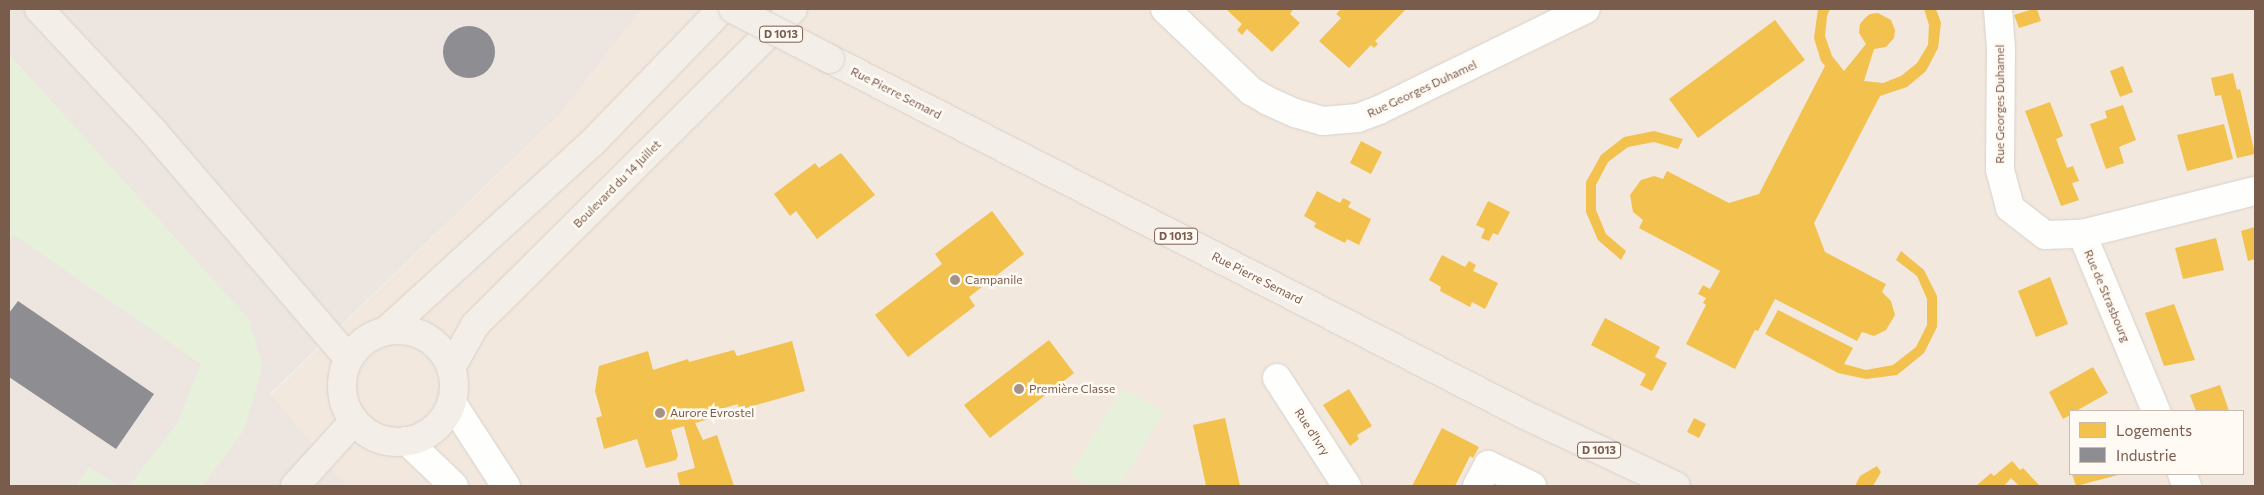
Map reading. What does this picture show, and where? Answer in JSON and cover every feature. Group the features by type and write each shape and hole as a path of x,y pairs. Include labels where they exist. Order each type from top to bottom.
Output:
{"main road":[{"path":"39,9 153,131 348,358"},
{"path":"387,330 435,289 592,142 722,9"},
{"name":"Rue Pierre Semard","path":"733,9 1523,414 1676,486"},
{"name":"Boulevard du 14 Juillet","path":"451,368 476,325 793,9"},
{"path":"403,329 419,333 433,342 444,353 451,368 454,385 452,402 445,416 435,428 422,436 407,441 393,442 378,438 365,431 354,421 346,406 342,391 343,374 348,358 358,345 371,336 387,330 403,329"},
{"path":"295,486 354,421"}],"street":[{"name":"Rue Georges Duhamel","path":"1165,9 1252,91 1268,102 1323,122 1358,118 1379,110 1586,9"},
{"name":"Rue Georges Duhamel","path":"1998,9 2001,49 2000,170 2010,208 2045,235 2082,234"},
{"name":"Rue de Strasbourg","path":"2156,410 2082,234 2255,191"},
{"name":"Rue d'Ivry","path":"1276,378 1346,486"},
{"path":"452,402 506,486"},
{"path":"407,441 454,486"},
{"path":"1477,486 1488,465 1532,486"}],"shaded area":[{"path":"9,9 642,9 559,115 270,394 348,486 9,486"},
{"path":"642,9 2255,9 2255,486 348,486 270,395 559,115"}],"green space":[{"path":"9,54 248,318 263,366 244,430 202,486 129,486 178,422 201,364 14,235 9,241"},
{"path":"1122,388 1164,412 1119,486 1090,486 1070,475"},
{"path":"89,467 119,486 76,486"}],"building: Logements":[{"path":"1226,9 1293,9 1290,14 1300,23 1272,52 1247,29 1242,35 1237,30 1242,24"},
{"path":"1341,9 1406,9 1375,41 1378,44 1374,48 1371,45 1349,68 1319,41 1341,18 1336,14"},
{"path":"1818,9 1830,9 1827,16 1825,36 1832,56 1844,71 1866,44 1859,33 1860,24 1865,18 1870,14 1878,13 1891,20 1895,30 1894,38 1886,47 1874,49 1864,81 1883,83 1901,76 1917,63 1928,45 1929,25 1924,9 1936,9 1941,23 1938,48 1926,71 1907,87 1880,96 1814,223 1825,252 1886,284 1882,292 1891,301 1895,315 1886,330 1874,336 1862,332 1857,341 1775,299 1758,331 1755,330 1735,369 1686,344 1706,305 1703,303 1706,298 1698,294 1703,285 1710,289 1720,271 1639,228 1643,220 1633,212 1630,195 1641,180 1654,176 1663,179 1667,171 1729,203 1759,194 1825,66 1821,61 1814,38"},
{"path":"2037,9 2041,21 2019,28 2014,15"},
{"path":"1775,20 1805,60 1698,138 1669,99"},
{"path":"2123,66 2133,92 2120,97 2110,71"},
{"path":"2233,73 2237,90 2240,89 2255,154 2237,158 2221,95 2215,96 2211,78"},
{"path":"2050,102 2063,136 2056,139 2067,168 2073,166 2079,181 2072,183 2079,200 2061,206 2025,111"},
{"path":"2123,105 2136,140 2119,147 2124,163 2106,169 2090,124 2107,118 2105,111"},
{"path":"2224,124 2233,159 2187,171 2177,135"},
{"path":"1654,131 1683,139 1678,149 1654,142 1628,147 1608,162 1596,185 1596,210 1606,234 1626,251 1621,260 1598,240 1586,212 1586,182 1601,155 1624,137"},
{"path":"1361,141 1382,152 1371,174 1350,163"},
{"path":"841,153 875,195 817,239 796,211 790,216 774,194 815,163 819,168"},
{"path":"1317,191 1340,203 1343,198 1351,202 1348,207 1371,219 1359,245 1347,239 1345,243 1329,235 1314,227 1316,223 1304,216"},
{"path":"1488,201 1510,212 1498,235 1493,233 1489,241 1481,238 1485,229 1476,225"},
{"name":"Campanile","path":"992,211 1024,254 969,297 975,306 908,357 875,315 942,264 935,254"},
{"path":"2255,227 2255,259 2248,261 2241,231"},
{"path":"2216,238 2224,270 2183,279 2175,248"},
{"path":"1901,251 1924,270 1937,296 1937,327 1924,353 1897,375 1866,379 1838,373 1765,334 1778,310 1853,348 1844,364 1866,370 1893,365 1916,347 1927,325 1927,299 1917,276 1896,260"},
{"path":"1442,255 1465,267 1469,261 1476,265 1473,271 1498,283 1485,309 1472,302 1470,307 1440,291 1441,287 1429,280"},
{"path":"2050,277 2068,324 2036,337 2018,291"},
{"path":"2174,304 2195,360 2164,366 2145,313"},
{"path":"1605,318 1660,347 1655,357 1667,363 1652,391 1640,385 1646,374 1591,345"},
{"name":"Première Classe","path":"1049,340 1074,373 990,438 964,405"},
{"name":"Aurore Evrostel","path":"792,341 805,391 739,410 738,404 717,410 719,416 695,423 703,440 717,435 734,486 680,486 677,473 695,468 684,426 671,430 678,455 676,460 646,468 637,439 604,449 596,418 602,416 595,391 599,366 648,351 653,370 688,359 689,362 734,350 737,356"},
{"path":"2093,367 2108,393 2078,410 2069,410 2069,416 2063,419 2049,392"},
{"path":"2220,385 2229,410 2196,410 2190,395"},
{"path":"1349,389 1372,426 1357,435 1359,439 1350,446 1323,405"},
{"path":"1225,418 1240,486 1206,486 1193,425"},
{"path":"1694,418 1706,424 1699,438 1687,432"},
{"path":"1442,428 1479,447 1473,458 1470,456 1455,486 1412,486"},
{"path":"2012,461 2020,470 2023,468 2040,486 2019,486 2011,478 2004,486 1976,486 1991,473 1994,476"},
{"path":"1877,466 1881,472 1873,486 1855,486 1860,476"},
{"path":"2072,475 2118,475 2076,486"}],"building: Industrie":[{"path":"469,26 479,28 487,34 493,42 495,52 493,62 487,70 479,76 469,78 459,76 451,70 445,62 443,52 445,42 451,34 459,28"},
{"path":"18,301 154,394 116,449 9,377 9,313"}],"place":[{"name":"Campanile","path":"955,280"},
{"name":"Première Classe","path":"1019,389"},
{"name":"Aurore Evrostel","path":"660,413"}]}
